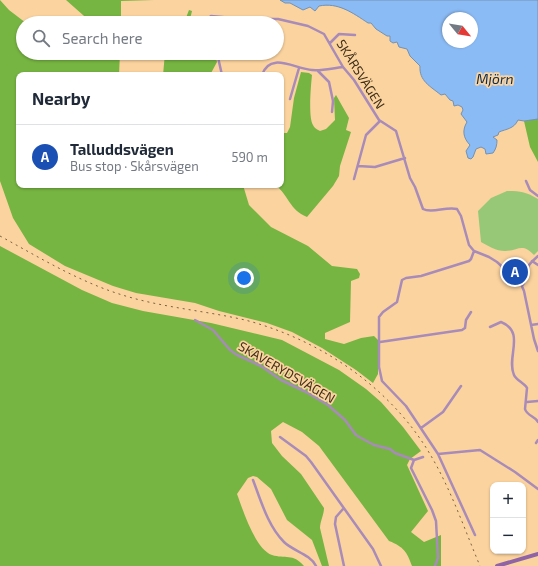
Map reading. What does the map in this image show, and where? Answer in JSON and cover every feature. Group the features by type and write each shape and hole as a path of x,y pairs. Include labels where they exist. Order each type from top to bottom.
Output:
{"street":[{"name":"SKÅRSVÄGEN","path":"284,21 317,29 326,36 343,67 354,80 380,121 396,131 410,178 423,209 428,211 451,208 457,209 462,216 469,245 474,251"},
{"path":"330,43 339,34 355,35"},
{"path":"219,60 221,72"},
{"path":"263,72 270,64 276,62 288,63 299,68 318,71 343,67"},
{"path":"290,99 299,68"},
{"path":"318,71 329,82 333,101 332,112"},
{"path":"354,179 366,136 380,121"},
{"path":"358,166 375,167 405,158"},
{"path":"526,181 530,190 538,196"},
{"path":"475,536 438,454 406,406 382,381 379,367 379,317 383,312 397,302 402,280 421,276 469,261 474,251 493,259 522,286 538,351"},
{"path":"522,286 526,279 527,269 532,261 538,256"},
{"path":"532,261 538,265"},
{"path":"380,342 462,330 471,312"},
{"name":"SKAVERYDSVÄGEN","path":"195,320 213,330 230,350 237,355 261,366 281,380 328,405 345,420 361,438 374,445 390,449 414,460"},
{"path":"490,327 501,322 508,324 512,328 514,338 513,370 516,378 527,388 526,412 538,422"},
{"path":"531,325 538,324"},
{"path":"421,428 443,412 460,386"},
{"path":"526,402 538,401"},
{"path":"280,437 301,452 311,462 373,549 381,566"},
{"path":"438,454 480,450 515,472 538,489"},
{"path":"423,457 414,460 411,468 436,520 438,558 435,566"},
{"path":"253,480 267,516 277,534 284,542 313,561 316,566"},
{"path":"344,508 336,517 335,524 344,566"},
{"path":"497,566 538,554"}],"green space":[{"path":"0,0 17,16 16,60 120,60 119,72 16,72 16,188 244,188 249,205 271,227 308,246 332,266 357,269 360,274 359,278 351,281 350,322 325,333 325,339 344,344 361,338 374,336 378,340 378,374 373,383 322,348 292,332 267,323 219,311 195,303 136,293 113,286 65,266 29,244 13,218 0,181"},
{"path":"66,0 154,0 121,1 121,16 84,16"},
{"path":"189,10 192,11 191,16 187,16"},
{"path":"164,60 217,60 217,62 212,72 163,72"},
{"path":"301,72 309,73 312,75 310,108 311,121 314,127 320,131 326,129 335,120 334,98 336,95 349,118 346,130 351,132 340,166 339,176 333,186 307,217 296,210 279,188 284,188 284,133 287,133 290,127 294,98"},
{"path":"538,119 538,162 530,147 524,121"},
{"path":"507,191 523,192 538,199 538,251 534,255 530,251 523,248 502,251 481,242 478,211 491,198"},
{"path":"0,246 82,290 112,303 143,311 211,323 282,340 339,370 366,389 381,402 403,427 421,451 410,459 407,465 428,511 411,532 424,542 441,535 441,566 412,566 404,550 398,545 389,541 319,446 302,432 283,422 271,431 272,443 282,456 301,474 324,508 320,528 329,566 322,566 312,540 287,520 271,489 257,477 253,476 248,478 237,494 246,519 255,537 260,545 272,555 296,559 304,566 0,566"}],"water":[{"name":"Mjörn","path":"280,0 538,0 538,119 524,121 518,120 512,127 499,132 498,135 493,137 497,140 493,153 486,154 485,149 481,147 476,149 471,159 468,158 466,151 470,145 464,134 464,128 467,122 461,114 463,110 462,107 458,105 454,106 453,101 450,100 445,94 441,95 426,83 421,76 420,66 410,56 407,49 399,47 397,42 393,43 390,41 390,36 387,36 376,29 371,23 368,23 345,9 326,5 319,6 315,11 310,7 303,10 290,3 285,3"}],"railway":[{"path":"0,236 47,262 112,292 143,301 245,320 271,328 296,338 344,364 386,398 421,440 439,470 480,566"}],"place":[{"name":"Talluddsvägen","path":"515,272"}]}
